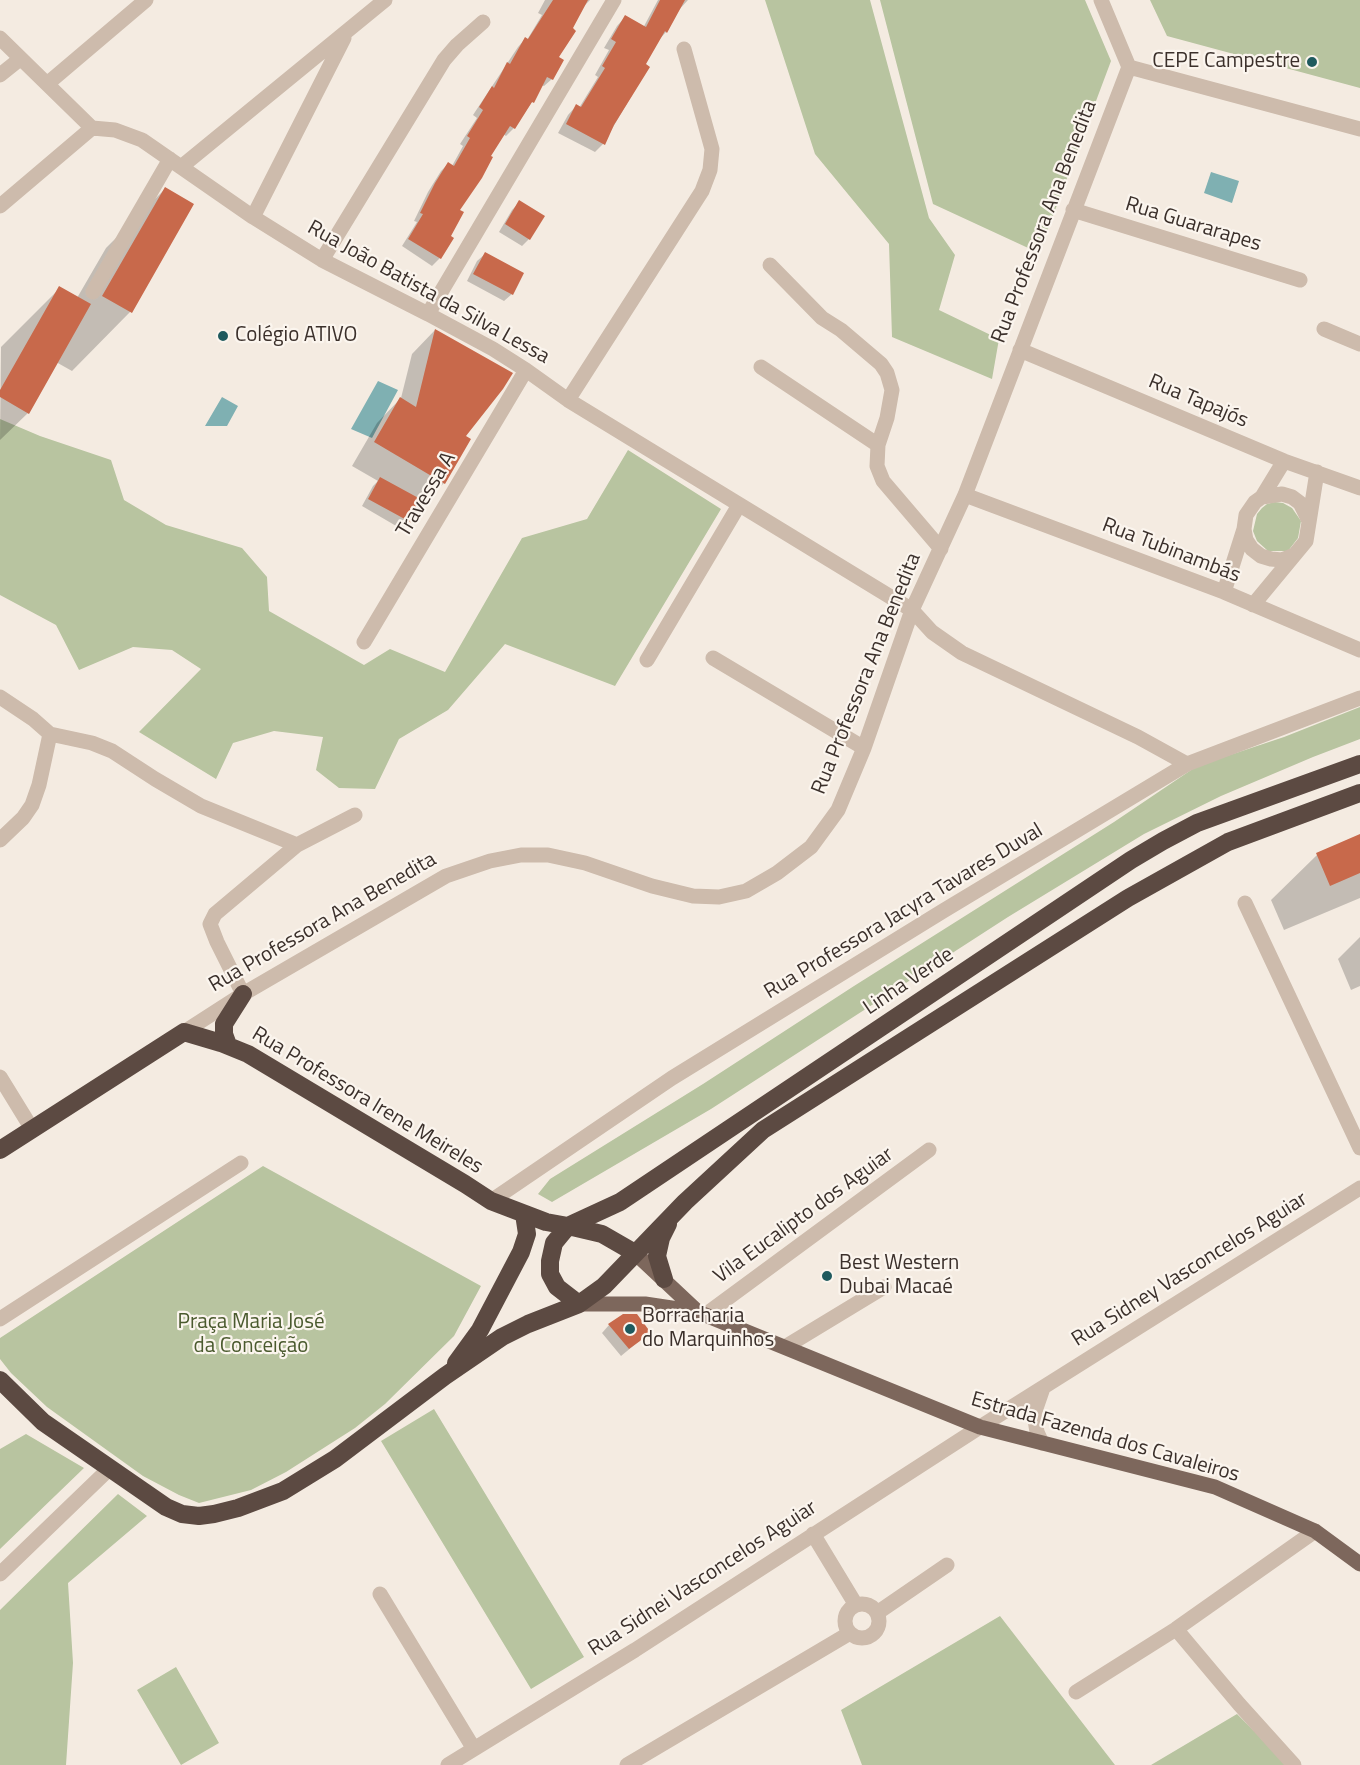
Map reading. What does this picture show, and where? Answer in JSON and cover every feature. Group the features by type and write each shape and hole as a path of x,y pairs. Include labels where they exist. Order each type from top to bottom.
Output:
{"highway":[{"name":"Linha Verde","path":"568,1226 620,1202 1131,860 1163,841 1197,823 1360,764"},
{"path":"0,1380 43,1422 166,1507 182,1514 199,1516 238,1508 283,1491 335,1459 445,1376 502,1337 579,1304 604,1286 685,1202 763,1130 1128,898 1228,842 1360,793"},
{"path":"228,1046 224,1024 243,994"},
{"name":"Rua Professora Irene Meireles","path":"184,1032 228,1046 258,1059 491,1202"},
{"name":"Rua Professora Ana Benedita","path":"0,1150 184,1032"},
{"path":"491,1202 546,1222 602,1234 635,1253"},
{"path":"664,1279 657,1256 659,1247 667,1226 685,1202"},
{"path":"445,1376 480,1330 521,1252 527,1234 524,1214"},
{"path":"568,1226 554,1243 550,1274 557,1287 579,1304"}],"main road":[{"name":"Estrada Fazenda dos Cavaleiros","path":"635,1253 702,1313"},
{"name":"Estrada Fazenda dos Cavaleiros","path":"579,1304 645,1304 702,1313 981,1427 1215,1487 1315,1532 1360,1564"}],"street":[{"path":"47,84 146,0"},
{"path":"93,292 175,163 347,33 385,0"},
{"path":"428,314 614,0"},
{"path":"1101,0 1129,67 1360,129"},
{"path":"322,260 444,60 483,22"},
{"path":"254,217 347,33"},
{"path":"0,38 92,128 0,206"},
{"path":"568,400 702,191 710,170 712,149 684,49"},
{"path":"0,75 20,58"},
{"name":"Rua Professora Ana Benedita","path":"184,1032 243,994 446,876 490,861 521,855 548,855 585,864 652,886 693,896 719,897 746,891 777,873 811,847 838,810 864,748 912,610 965,495 1129,67"},
{"name":"Rua João Batista da Silva Lessa","path":"92,128 115,130 142,140 254,217 322,260 428,314 526,370 568,400 912,610 932,632 962,653 1138,737 1187,764"},
{"name":"Rua Guararapes","path":"1073,210 1300,280"},
{"path":"770,265 822,318 841,330 881,364 888,373 892,390 887,418 878,445 877,466 883,481 941,549"},
{"path":"1324,330 1360,344"},
{"name":"Rua Tapajós","path":"1020,350 1284,461 1360,488"},
{"path":"761,367 878,445"},
{"name":"Travessa A","path":"364,642 526,370"},
{"path":"1224,592 1246,516 1250,508 1262,497 1284,461"},
{"path":"1253,605 1306,541 1317,472"},
{"path":"1262,497 1282,494 1292,497 1300,503 1309,521"},
{"name":"Rua Tubinambás","path":"965,495 1224,592 1360,650"},
{"path":"647,660 739,505"},
{"path":"1244,529 1246,540 1261,556 1271,560 1282,560 1292,556"},
{"path":"713,658 864,748"},
{"path":"0,697 33,719 50,734 92,743 112,751 155,780 201,806 297,845"},
{"name":"Rua Professora Jacyra Tavares Duval","path":"491,1202 672,1078 1187,764 1360,698"},
{"path":"0,840 23,818 32,805 39,786 50,734"},
{"path":"243,994 210,924 215,915 297,845 354,815"},
{"path":"1245,903 1360,1148"},
{"path":"0,1077 32,1129"},
{"name":"Vila Eucalipto dos Aguiar","path":"702,1313 929,1150"},
{"path":"0,1319 241,1163"},
{"name":"Rua Sidney Vasconcelos Aguiar","path":"981,1427 1360,1188"},
{"path":"786,1347 884,1287"},
{"path":"1042,1443 1037,1432 1034,1414 1043,1388"},
{"name":"Rua Sidnei Vasconcelos Aguiar","path":"448,1765 635,1650 981,1427"},
{"path":"0,1574 109,1469"},
{"path":"1076,1692 1176,1629 1315,1532"},
{"path":"813,1534 856,1605"},
{"path":"877,1613 947,1565"},
{"path":"380,1594 474,1749"},
{"path":"856,1605 868,1605 877,1613 879,1622 875,1631 868,1637 858,1638 845,1626 845,1617 856,1605"},
{"path":"1176,1629 1294,1765"},
{"path":"627,1765 850,1633"}],"green space":[{"path":"765,0 870,0 929,218 955,255 939,310 999,339 992,379 892,337 889,244 815,154"},
{"path":"880,0 1085,0 1111,61 1039,253 933,204"},
{"name":"CEPE Campestre","path":"1150,0 1360,0 1360,88 1167,36"},
{"path":"0,419 40,436 111,460 124,500 166,525 242,548 267,577 269,611 364,665 390,649 445,672 522,538 587,519 628,450 721,509 615,686 505,644 448,710 399,739 375,789 339,788 316,770 323,737 274,731 233,743 216,779 139,732 201,669 172,650 133,647 79,670 56,625 0,595"},
{"path":"1275,502 1292,508 1301,521 1298,538 1288,551 1268,551 1257,541 1253,531 1257,514 1267,504"},
{"path":"1360,707 1360,739 1221,796 1144,834 1008,917 711,1109 552,1202 538,1194 550,1179 1114,822 1197,766 1284,737"},
{"name":"Praça Maria José da Conceição","path":"263,1166 481,1286 454,1336 385,1404 355,1428 286,1472 251,1490 199,1503 143,1476 47,1407 11,1373 0,1359 0,1338"},
{"path":"434,1409 584,1657 531,1689 381,1441"},
{"path":"26,1434 84,1468 0,1549 0,1449"},
{"path":"118,1494 147,1516 68,1583 73,1663 66,1765 0,1765 0,1610"},
{"path":"1000,1616 1115,1765 862,1765 841,1710"},
{"path":"176,1667 219,1743 181,1765 137,1690"},
{"path":"1237,1714 1288,1765 1151,1765"}],"water":[{"path":"1211,172 1239,181 1232,203 1204,193"},
{"path":"378,381 398,390 372,438 351,429"},
{"path":"222,397 238,406 227,426 205,426"}],"building":[{"path":"553,0 588,0 573,28 576,31 559,57 564,60 553,80 547,77 534,103 532,102 515,129 510,126 491,156 493,157 482,178 460,210 464,212 451,236 454,238 441,259 408,239 423,214 420,213 435,183 448,162 454,166 470,138 467,136 483,110 479,107 492,86 494,88 507,62 510,64 525,37 528,39"},
{"path":"660,0 685,0 667,33 665,31 646,64 650,67 614,125 605,145 566,124 576,104 581,107 605,68 602,66 616,42 611,39 625,15 646,27"},
{"path":"165,187 194,204 132,313 102,296"},
{"path":"519,200 545,216 530,240 505,224"},
{"path":"485,252 524,273 513,295 473,274"},
{"path":"59,286 91,304 29,414 0,397 0,390"},
{"path":"435,329 513,373 466,436 471,439 445,484 374,442 400,397 416,407"},
{"path":"380,477 424,501 412,523 368,499"},
{"path":"1360,834 1360,873 1330,886 1316,853"},
{"name":"Borracharia do Marquinhos","path":"623,1314 637,1314 651,1333 629,1349 608,1324"}],"place":[{"name":"CEPE Campestre","path":"1312,62"},
{"name":"Colégio ATIVO","path":"223,336"},
{"name":"Best Western Dubai Macaé","path":"827,1276"},
{"name":"Borracharia do Marquinhos","path":"630,1329"}]}
